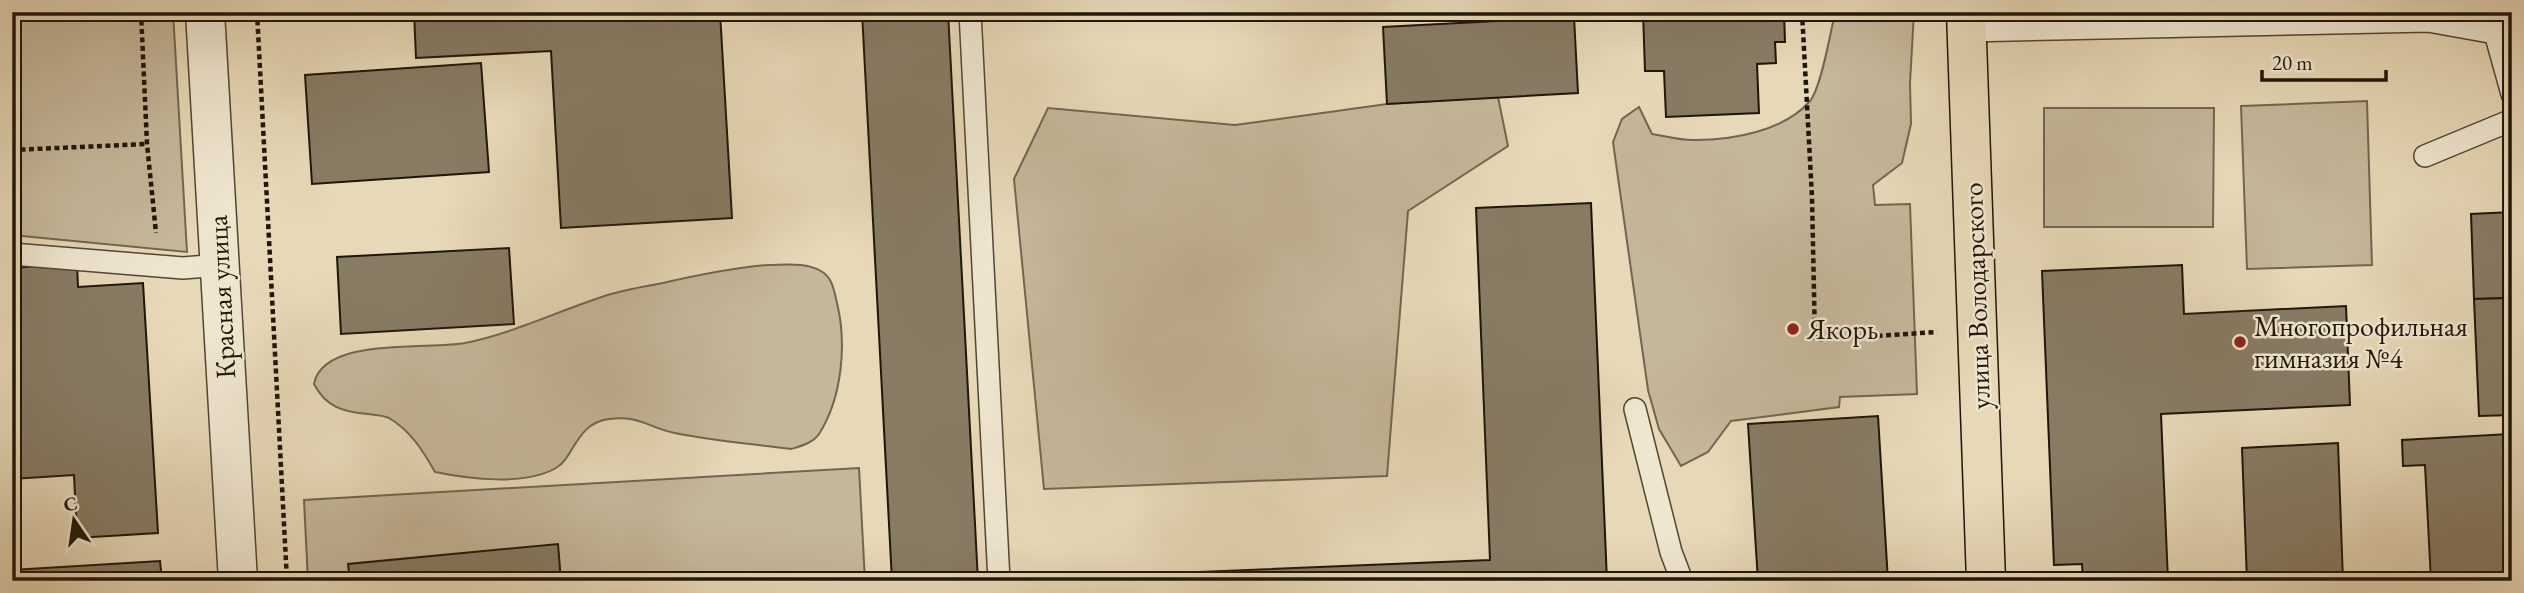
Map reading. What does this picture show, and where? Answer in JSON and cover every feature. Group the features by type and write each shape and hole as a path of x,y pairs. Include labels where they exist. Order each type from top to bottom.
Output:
{"main road":[{"name":"улица Володарского","path":"1966,21 1986,581"}],"street":[{"name":"Красная улица","path":"205,12 238,581"}],"lane":[{"path":"970,12 999,581"},
{"path":"2495,33 2512,15"},
{"path":"1966,21 2428,21 2495,33"},
{"path":"2495,33 2512,94"},
{"path":"2425,156 2512,120"},
{"path":"12,254 183,268 220,265"},
{"path":"1635,409 1671,552 1682,581"}],"path":[{"path":"257,12 287,581"},
{"path":"1802,12 1811,184 1815,340 1941,331"},
{"path":"12,150 147,144"}],"shaded area":[{"path":"12,12 173,12 187,252 12,235"},
{"path":"1835,12 1914,12 1911,124 1902,163 1873,185 1875,205 1910,204 1917,394 1840,397 1839,407 1731,421 1708,452 1681,466 1659,429 1648,390 1613,142 1622,119 1639,107 1652,134 1684,140 1741,136 1786,120 1810,101 1814,94"},
{"path":"1498,97 1508,146 1408,211 1387,476 1044,489 1014,179 1048,108 1235,125 1387,104"},
{"path":"2367,101 2372,265 2247,269 2241,106"},
{"path":"2044,108 2214,108 2213,227 2044,227"},
{"path":"768,265 802,265 825,274 832,285 840,319 840,370 827,420 816,437 791,449 704,438 620,418 598,422 589,427 562,463 543,474 513,479 464,477 435,472 416,442 397,423 384,416 351,412 336,407 324,398 314,384 322,369 336,358 356,352 404,346 449,345 484,339 617,292 715,272"},
{"path":"859,468 865,581 308,581 304,500"}],"building":[{"path":"414,12 720,12 732,218 561,228 551,51 416,58"},
{"path":"862,12 948,12 978,581 892,581"},
{"path":"1643,12 1784,12 1785,42 1775,42 1776,63 1757,64 1759,113 1666,117 1664,71 1645,71"},
{"path":"1574,17 1578,93 1387,104 1383,27"},
{"path":"481,63 489,172 312,184 305,75"},
{"path":"1591,203 1607,581 1052,581 1052,578 1490,560 1476,208"},
{"path":"2512,212 2512,298 2474,299 2471,214"},
{"path":"509,248 514,324 341,334 337,257"},
{"path":"77,263 78,287 143,283 158,533 77,538 74,475 12,479 12,268"},
{"path":"2182,265 2184,314 2346,306 2350,405 2161,414 2168,581 2083,581 2082,564 2054,565 2042,271"},
{"path":"2512,298 2512,415 2479,416 2474,299"},
{"path":"1878,416 1888,581 1758,581 1748,424"},
{"path":"2509,434 2512,581 2431,581 2425,465 2403,466 2402,440"},
{"path":"2338,443 2343,581 2247,581 2242,448"},
{"path":"558,544 561,581 350,581 348,564"},
{"path":"160,561 162,581 12,581 12,570"}],"place":[{"name":"Якорь","path":"1793,329"},
{"name":"Многопрофильная гимназия №4","path":"2240,342"}]}
